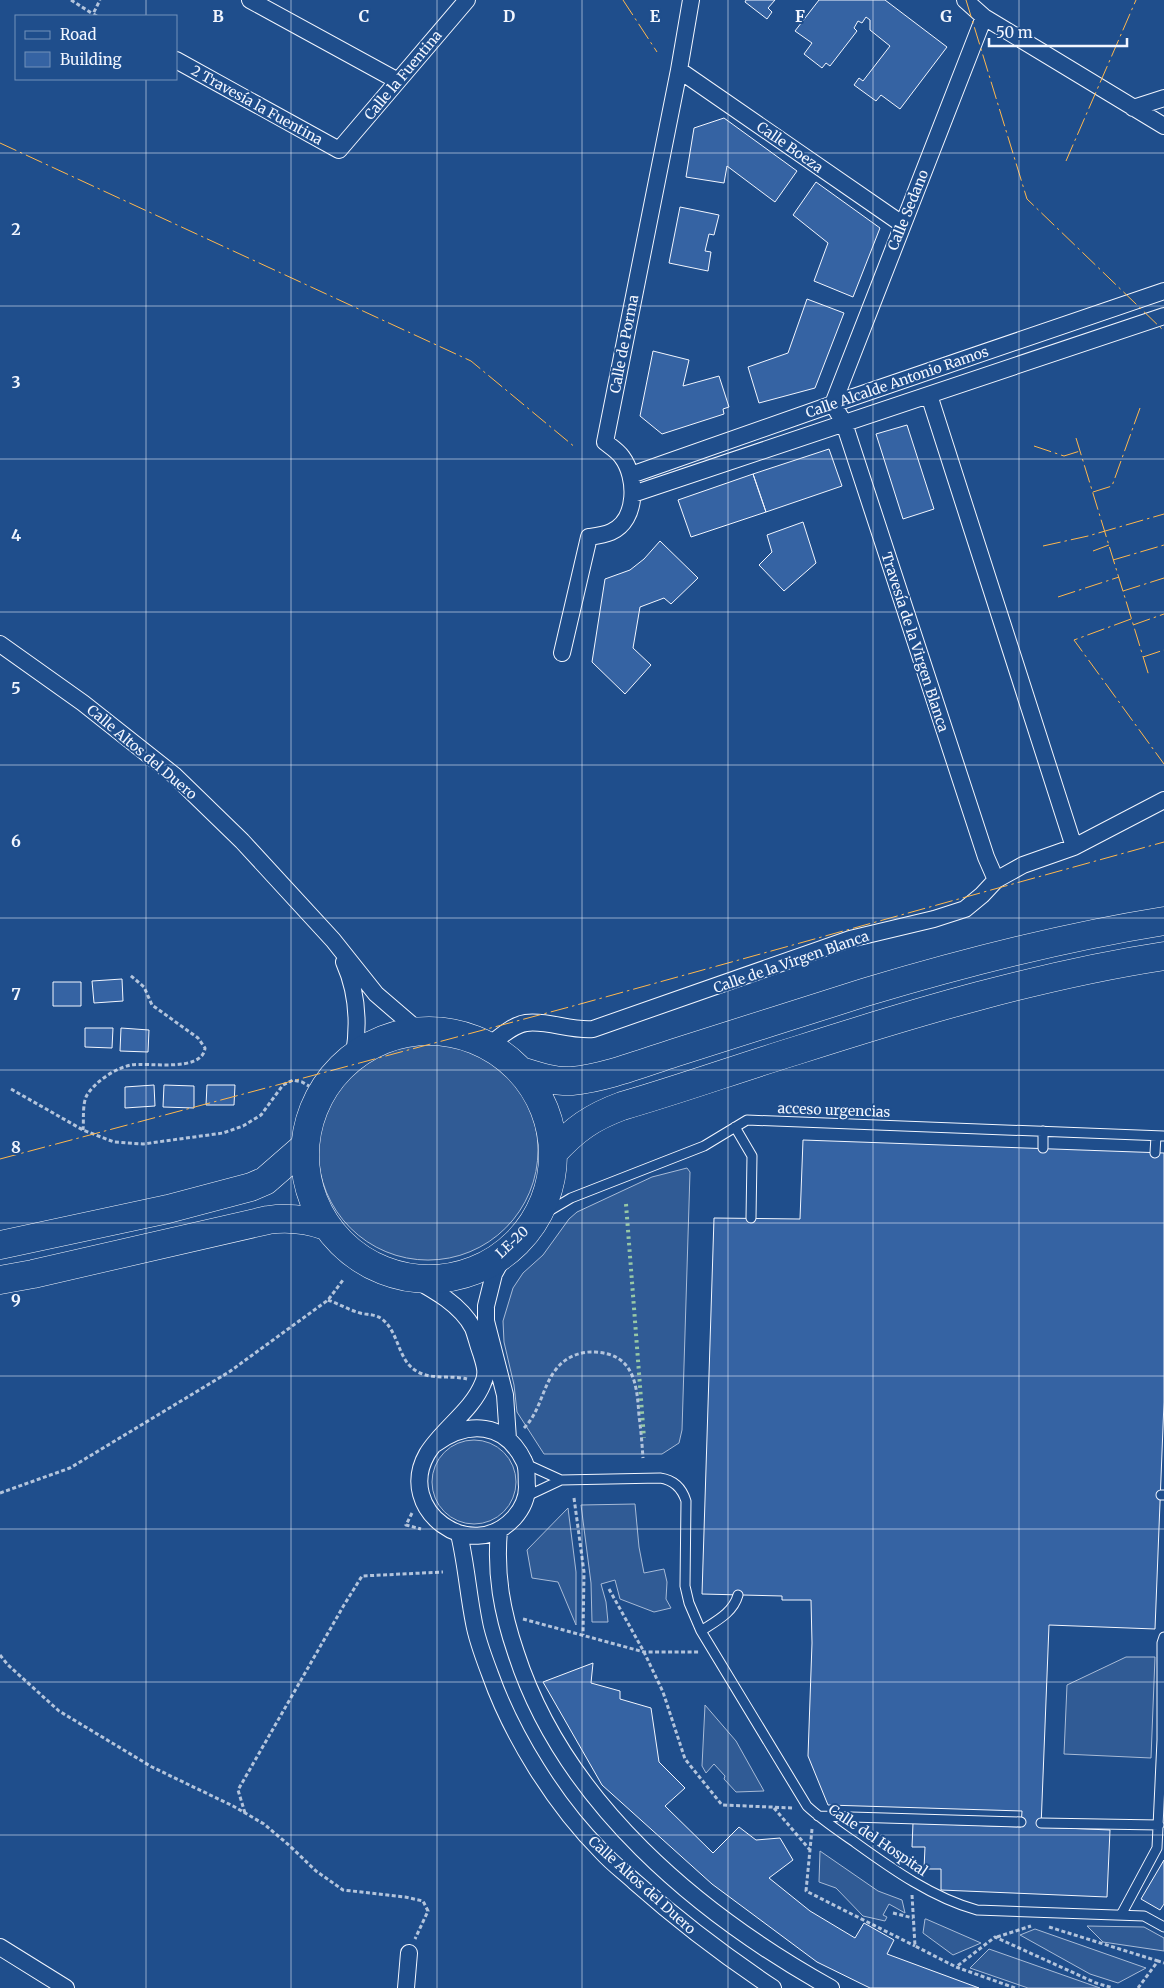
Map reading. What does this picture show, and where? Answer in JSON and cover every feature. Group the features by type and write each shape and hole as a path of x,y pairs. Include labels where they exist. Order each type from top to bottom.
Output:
{"highway":[{"name":"LE-20","path":"520,1071 553,1080 589,1079 865,992 947,969 1099,933 1164,921"},
{"path":"553,1153 580,1126 599,1115 622,1106 809,1046 958,1002 1032,983 1164,956"},
{"name":"LE-20","path":"419,1031 443,1031 466,1036 488,1046 500,1053 520,1071 534,1089 544,1109 551,1131 553,1153 549,1188 534,1220 506,1252 485,1265 462,1274 437,1278 412,1278 378,1268 347,1249 326,1226 316,1208 309,1189 304,1148 311,1114 321,1093 336,1071 354,1055 374,1043 396,1035 419,1031"},
{"path":"0,1245 168,1209 251,1187 265,1181 304,1148"},
{"path":"0,1280 268,1220 287,1217 308,1220 326,1226"}],"street":[{"path":"250,0 398,81"},
{"name":"Calle la Fuentina","path":"339,150 467,0"},
{"name":"Calle de Porma","path":"634,494 630,475 622,456 605,442 679,70 691,0"},
{"path":"965,0 984,17 1164,126"},
{"name":"Calle Sedano","path":"833,404 984,17"},
{"name":"2 Travesía la Fuentina","path":"178,61 339,150"},
{"name":"Calle Boeza","path":"679,70 902,224"},
{"path":"1133,108 1164,98"},
{"name":"Calle Alcalde Antonio Ramos","path":"630,475 1164,291"},
{"name":"Calle Alcalde Antonio Ramos","path":"634,494 1164,316"},
{"path":"929,395 1074,847"},
{"name":"Travesía de la Virgen Blanca","path":"833,404 844,423 982,848 996,880"},
{"path":"562,653 589,537 613,532 623,522 630,510 634,494"},
{"name":"Calle Altos del Duero","path":"0,644 83,703 174,775 242,841 333,940 376,994 419,1031"},
{"name":"Calle de la Virgen Blanca","path":"488,1046 509,1031 525,1023 580,1030 593,1029 850,939 934,919 965,909 996,880 1023,865 1074,847 1164,800"},
{"name":"Calle Altos del Duero","path":"333,940 350,976 352,985 357,1034 354,1055"},
{"path":"506,1252 494,1274 486,1306 486,1321 504,1394 508,1439"},
{"path":"412,1278 435,1291 462,1313 473,1328 485,1366 483,1383 462,1415 427,1454 422,1467 420,1481 422,1495 427,1508 435,1519 446,1528 459,1534 476,1536 499,1530 520,1512 527,1496 526,1464 519,1450 508,1439 494,1431 479,1428 463,1429 449,1434 436,1444"},
{"name":"Calle Altos del Duero","path":"499,1530 497,1566 501,1599 507,1626 521,1670 533,1699 556,1742 590,1792 615,1822 671,1876 731,1924 831,1988"},
{"name":"Calle Altos del Duero","path":"459,1534 466,1564 474,1624 490,1674 510,1720 555,1795 602,1853 672,1915 739,1965 774,1988"},
{"path":"0,1947 66,1988"},
{"path":"406,1988 409,1953"}],"lane":[{"name":"acceso urgencias","path":"534,1220 571,1198 704,1146 747,1120 1160,1136 1155,1153"},
{"path":"735,1127 752,1156 751,1218"},
{"path":"1043,1131 1043,1148"},
{"name":"Calle del Hospital","path":"526,1464 561,1480"},
{"name":"Calle del Hospital","path":"527,1496 561,1480 660,1478 670,1480 678,1486 683,1492 686,1502 685,1586 689,1603 701,1631 807,1806 884,1863 964,1907 977,1910 1144,1916 1164,1927"},
{"path":"701,1631 728,1612 735,1605 738,1595"},
{"path":"1121,1914 1157,1848 1162,1714 1162,1643 1164,1637"},
{"path":"818,1816 1021,1822"},
{"path":"1041,1822 1159,1825"}],"path":[{"path":"71,0 93,14 100,0"},
{"path":"83,1130 86,1097 99,1080 130,1065 173,1065 198,1060 204,1054 205,1048 198,1038 152,1005 144,987 130,975"},
{"path":"11,1089 83,1130 114,1142 144,1144 223,1134 243,1126 261,1115 283,1085 293,1080 302,1082 321,1093"},
{"path":"0,1493 70,1468 229,1372 328,1300 343,1280"},
{"path":"328,1300 384,1320 395,1336 409,1366 419,1373 430,1376 456,1376 473,1380"},
{"path":"521,1430 536,1413 545,1388 558,1366 579,1353 605,1353 618,1359 628,1367 635,1380 643,1458"},
{"path":"574,1498 584,1572 583,1636"},
{"path":"245,1813 238,1790 362,1576 443,1572"},
{"path":"609,1589 644,1652 663,1692 684,1759 722,1805 797,1808"},
{"path":"516,1617 644,1652 702,1652"},
{"path":"0,1655 8,1665 59,1711 152,1767 264,1824 316,1871 343,1890 405,1897 423,1901 428,1911 409,1953"},
{"path":"0,1664 8,1665"},
{"path":"773,1807 810,1850"},
{"path":"812,1829 806,1891 956,1967 1015,1988"},
{"path":"912,1893 915,1946"},
{"path":"893,1913 913,1918"},
{"path":"956,1967 996,1937 1037,1924"},
{"path":"1044,1926 1164,1964"},
{"path":"996,1937 1096,1983 1113,1988"},
{"path":"1138,1988 1158,1961"}],"shaded area":[{"path":"417,1040 439,1040 470,1048 489,1058 506,1072 520,1089 530,1108 538,1139 538,1161 530,1192 520,1211 506,1228 489,1242 470,1252 439,1260 417,1260 386,1252 376,1247 358,1235 343,1220 326,1192 318,1161 318,1139 326,1108 331,1098 343,1080 358,1065 386,1048"},
{"path":"687,1168 690,1172 682,1430 679,1443 662,1454 544,1454 517,1412 514,1385 504,1342 503,1321 513,1288 523,1273 543,1255 569,1219 577,1212 652,1177"},
{"path":"474,1440 490,1443 509,1459 513,1466 516,1482 513,1498 497,1517 490,1521 474,1524 458,1521 439,1505 435,1498 432,1482 435,1466 451,1447 458,1443"},
{"path":"635,1504 639,1547 644,1573 664,1569 667,1582 666,1599 671,1608 654,1612 620,1599 615,1580 601,1584 606,1602 608,1622 592,1622 591,1583 581,1505"},
{"path":"568,1508 576,1572 576,1625 558,1582 532,1578 527,1550"},
{"path":"1126,1657 1155,1657 1151,1758 1064,1754 1067,1685"},
{"path":"705,1705 736,1741 764,1791 736,1792 714,1764 706,1773 702,1766"},
{"path":"820,1851 878,1891 902,1900 905,1913 889,1904 883,1915 887,1917 885,1921 863,1916 836,1888 819,1882"},
{"path":"925,1919 981,1943 953,1955 923,1933"},
{"path":"1087,1926 1144,1927 1164,1938 1164,1951 1103,1942"},
{"path":"1035,1929 1146,1968 1118,1983 1090,1974 1020,1935"},
{"path":"989,1949 1100,1988 1028,1988 970,1968"}],"building":[{"path":"746,0 775,0 768,8 772,12 767,19 745,2"},
{"path":"819,0 885,0 947,47 900,109 881,95 876,101 854,85 859,78 863,81 890,46 870,30 870,20 866,17 862,23 858,21 854,28 857,31 830,66 826,63 822,68 804,54 812,43 795,31"},
{"path":"724,118 797,171 775,202 727,166 724,183 686,177 694,128"},
{"path":"816,182 880,228 853,297 814,281 828,243 793,215"},
{"path":"680,207 719,215 714,235 709,234 705,251 711,252 708,271 669,263"},
{"path":"807,299 844,313 815,388 759,403 748,367 788,353"},
{"path":"653,351 689,360 683,386 719,376 729,407 723,409 724,414 662,434 640,416"},
{"path":"907,425 934,509 903,519 876,434"},
{"path":"829,449 842,486 766,512 753,474"},
{"path":"753,474 766,512 691,537 678,500"},
{"path":"803,522 816,563 784,591 759,565 772,552 767,535"},
{"path":"660,541 698,578 671,604 664,598 640,607 633,648 651,665 625,694 592,662 605,579 630,570 644,559"},
{"path":"122,979 123,1001 94,1003 92,981"},
{"path":"53,982 81,982 81,1006 53,1006"},
{"path":"85,1028 113,1028 112,1048 85,1047"},
{"path":"121,1028 149,1030 148,1052 120,1051"},
{"path":"154,1085 155,1106 125,1108 125,1087"},
{"path":"164,1085 194,1086 194,1108 163,1107"},
{"path":"207,1085 235,1085 234,1105 206,1105"},
{"path":"803,1140 1164,1153 1164,1402 1155,1629 1049,1625 1041,1827 1110,1830 1107,1897 941,1890 941,1869 924,1869 925,1847 912,1847 913,1823 1021,1827 1022,1811 828,1805 808,1756 812,1643 811,1600 782,1600 782,1596 702,1594 714,1218 800,1219"},
{"path":"593,1663 591,1683 620,1691 620,1699 651,1708 659,1762 685,1788 665,1806 713,1853 739,1827 756,1840 780,1838 793,1860 769,1878 810,1911 855,1938 864,1923 894,1940 887,1954 979,1988 870,1988 817,1962 712,1884 602,1785 543,1682"},
{"path":"1164,1860 1164,1904 1160,1910 1141,1899"}],"hedge":[{"path":"626,1204 644,1438"}],"power":[{"path":"623,0 657,52"},
{"path":"966,0 1027,199 1164,331"},
{"path":"1066,161 1136,0"},
{"path":"0,143 471,361 576,448"},
{"path":"1093,492 1112,486 1140,408"},
{"path":"1076,438 1149,676"},
{"path":"1034,446 1064,456 1080,451"},
{"path":"1043,546 1088,536 1164,514"},
{"path":"1093,551 1109,545"},
{"path":"1113,560 1164,545"},
{"path":"1058,597 1119,577"},
{"path":"1123,591 1164,578"},
{"path":"1133,625 1164,614"},
{"path":"1131,619 1074,640 1164,764"},
{"path":"1143,657 1164,650"},
{"path":"0,1159 573,1006 1164,842"}]}
